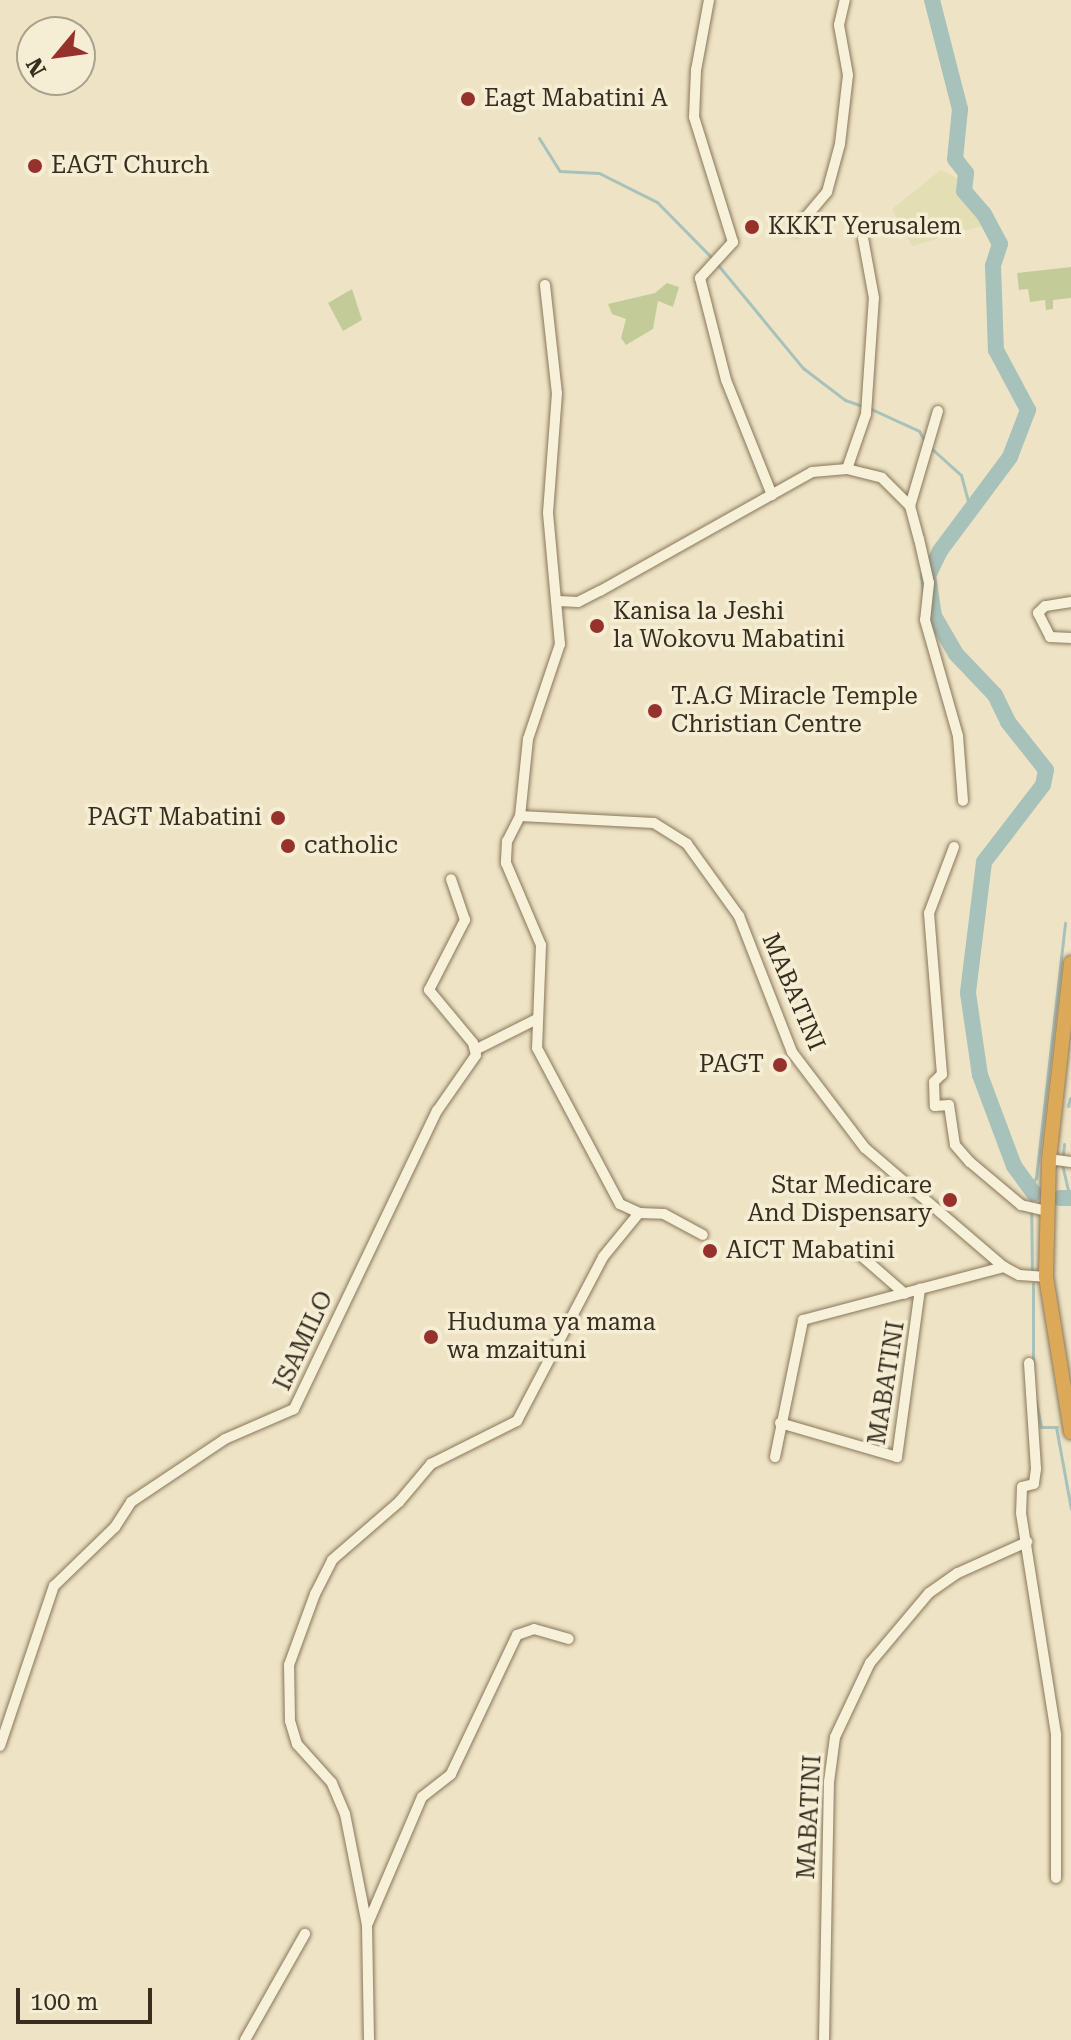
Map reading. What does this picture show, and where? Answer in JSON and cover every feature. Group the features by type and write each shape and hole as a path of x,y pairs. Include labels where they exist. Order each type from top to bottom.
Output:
{"highway":[{"path":"1071,963 1049,1159 1036,1210 1071,1432"}],"street":[{"path":"709,0 694,117 733,242 700,278 726,380 772,495"},
{"path":"795,230 827,192 840,144 848,75 839,25 845,0"},
{"path":"847,469 866,414 868,392 874,298 863,238"},
{"path":"545,285 558,406 548,513 560,644 528,739 520,816 507,841 506,863 538,933 537,1048 555,1087 620,1204 639,1213 664,1214 703,1235"},
{"path":"938,411 910,506 929,583 925,620 958,736 963,801"},
{"path":"558,601 578,602 600,591 812,472 847,469 882,478 910,506"},
{"path":"1071,602 1048,605 1038,613 1050,637 1071,638"},
{"name":"MABATINI","path":"520,816 654,823 687,844 739,916 792,1052 818,1090 894,1177 1004,1267 1019,1275 1046,1277"},
{"path":"954,847 929,913 942,1074 934,1082 935,1106 949,1105 952,1134 962,1154 1036,1210"},
{"path":"451,879 465,920 429,990 477,1049 491,1047 537,1019"},
{"name":"ISAMILO","path":"0,1746 54,1586 115,1527 131,1502 225,1439 294,1409 437,1111 477,1049"},
{"path":"1049,1159 1071,1162"},
{"path":"369,2040 367,1925 339,1795 293,1736 287,1681 296,1643 326,1569 341,1551 399,1502 441,1455 497,1435 517,1421 603,1257 639,1213"},
{"path":"858,1253 905,1294"},
{"path":"775,1457 803,1320 1004,1267"},
{"name":"MABATINI","path":"780,1423 897,1457 920,1289"},
{"path":"1029,1363 1036,1469 1034,1484 1022,1487 1027,1542 1048,1659 1059,1787 1056,1878"},
{"name":"MABATINI","path":"824,2040 829,1782 835,1737 870,1663 929,1593 958,1573 1027,1542"},
{"path":"367,1925 422,1797 451,1774 517,1635 534,1629 569,1639"},
{"path":"1059,1787 1071,1785"},
{"path":"245,2040 305,1934"}],"shaded area":[{"path":"941,170 971,185 985,225 912,246 892,209"}],"green space":[{"path":"1071,267 1071,298 1053,300 1053,309 1046,310 1045,300 1030,302 1028,289 1019,290 1017,273"},
{"path":"667,283 679,287 673,307 658,301 653,329 626,345 621,338 626,319 612,314 608,304 655,293"},
{"path":"352,289 362,320 343,331 328,303"}],"waterway":[{"path":"932,0 960,109 955,159 966,173 964,191 984,214 1000,244 993,266 996,350 1028,410 1010,457 940,551 928,576 934,616 956,654 995,695 1008,722 1046,770 1043,785 984,862 968,993 980,1075 1014,1166 1034,1194"},
{"path":"539,138 560,171 599,173 657,202 713,259"},
{"path":"718,265 803,368 845,400 862,406"},
{"path":"869,408 919,431 926,443"},
{"path":"931,448 961,475 971,513"},
{"path":"1029,1189 1036,1178 1065,923"},
{"path":"1068,1106 1070,1098"},
{"path":"1063,1154 1064,1144"},
{"path":"1062,1164 1070,1198"},
{"path":"1031,1193 1032,1270"},
{"path":"1060,1198 1071,1198"},
{"path":"1033,1283 1033,1369"},
{"path":"1036,1401 1041,1427 1057,1427"},
{"path":"1056,1427 1071,1509"}],"place":[{"name":"Eagt Mabatini A","path":"468,99"},
{"name":"EAGT Church","path":"35,166"},
{"name":"KKKT Yerusalem","path":"752,227"},
{"name":"Kanisa la Jeshi la Wokovu Mabatini","path":"597,626"},
{"name":"T.A.G Miracle Temple Christian Centre","path":"655,711"},
{"name":"PAGT Mabatini","path":"278,818"},
{"name":"catholic","path":"288,846"},
{"name":"PAGT","path":"780,1065"},
{"name":"Star Medicare And Dispensary","path":"950,1200"},
{"name":"AICT Mabatini","path":"710,1251"},
{"name":"Huduma ya mama wa mzaituni","path":"431,1337"}]}
